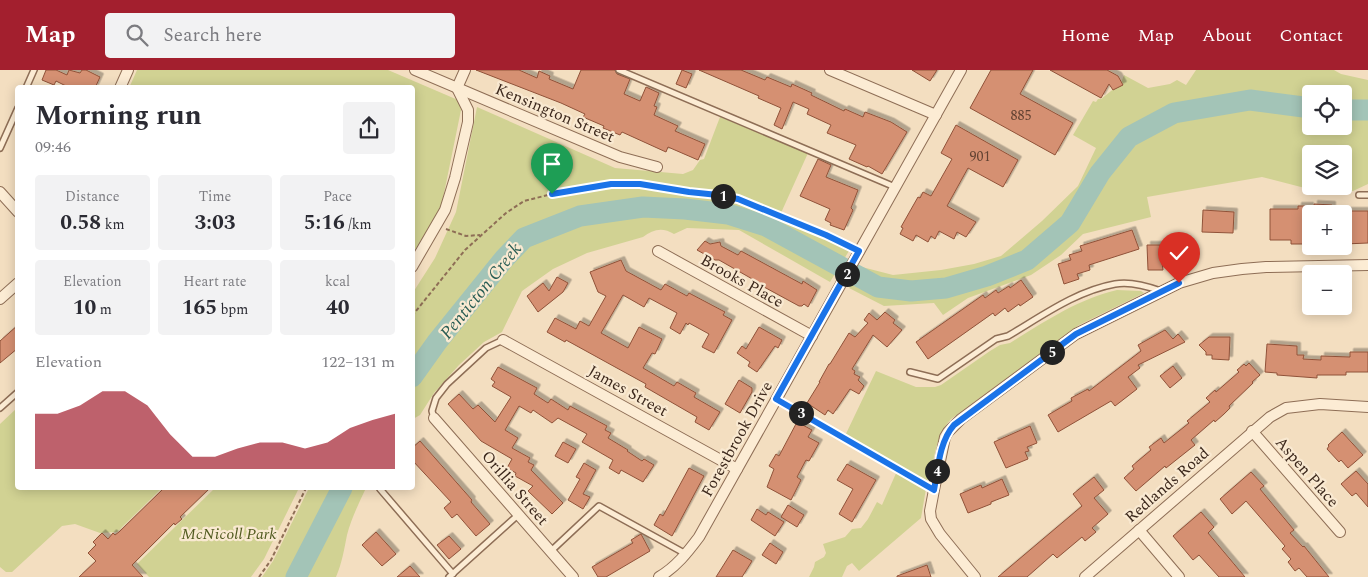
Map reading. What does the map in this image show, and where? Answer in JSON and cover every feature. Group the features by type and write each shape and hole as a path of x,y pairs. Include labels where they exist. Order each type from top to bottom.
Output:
{"street":[{"path":"121,85 128,70"},
{"name":"Kensington Street","path":"415,70 620,157 657,167"},
{"path":"415,262 444,210 455,178 468,122 468,110 457,88 465,70"},
{"path":"830,70 936,115"},
{"name":"Forestbrook Drive","path":"659,577 686,554 698,537 961,70"},
{"path":"0,192 15,209"},
{"name":"Brooks Place","path":"658,251 812,336"},
{"path":"975,577 940,534 931,519 930,511 943,443 954,425 1076,334 1161,291 1192,278 1242,268 1266,266 1368,265"},
{"path":"0,299 15,286"},
{"name":"James Street","path":"503,340 737,469"},
{"name":"Redlands Road","path":"1085,577 1270,416 1286,408 1311,405 1368,407"},
{"name":"Orillia Street","path":"434,418 572,577"},
{"name":"Aspen Place","path":"1252,431 1340,532"},
{"path":"1138,530 1179,577"}],"lane":[{"path":"27,85 34,70"},
{"path":"619,70 895,188"},
{"path":"0,148 15,115"},
{"path":"1359,195 1368,195"},
{"path":"910,372 938,379 996,339 1008,336 1080,294 1117,284 1142,285 1161,291"},
{"path":"434,418 432,411 436,398 447,384 486,348 503,340"},
{"path":"0,408 15,395"},
{"path":"381,490 451,575 518,515"},
{"path":"550,552 599,506 686,554"}],"path":[{"path":"415,312 465,250 506,212 524,201 552,194 611,184 640,184 738,199 826,235 859,251"},
{"path":"436,225 466,236 480,236"},
{"path":"776,399 934,490"},
{"path":"259,577 271,560 305,490"}],"green space":[{"path":"137,70 388,70 458,100 461,110 441,208 415,250 415,85 130,85"},
{"path":"1196,70 1334,70 1341,74 1368,80 1368,184 1352,191 1352,145 1302,145 1302,187 1262,177 1147,197 1151,217 1083,234 1061,255 1031,275 968,298 943,315 934,303 884,306 849,288 862,267 893,275 941,270 974,264 1001,256 1042,221 1078,186 1096,148 1073,135 1093,101 1096,102 1098,99 1101,99 1121,83 1124,75 1148,88 1170,84 1177,80 1186,85"},
{"path":"477,107 615,168 683,174 693,170 700,160 704,159 720,117 808,153 781,213 852,246 830,282 739,230 687,228 674,234 666,230 658,230 643,237 587,253 553,269 522,291 502,332 484,342 459,365 434,393 420,415 415,418 415,289 435,258 456,212"},
{"path":"1117,290 1141,291 1144,293 1079,325 951,419 942,432 937,446 930,477 928,477 921,518 859,571 852,563 847,566 842,577 809,577 815,562 824,557 826,553 823,544 845,537 852,529 861,528 877,502 882,505 897,471 843,440 876,371 916,387 935,387 941,385 1000,345 1010,343 1075,305"},
{"name":"McNicoll Park","path":"15,410 15,490 160,490 117,532 100,533 75,524 62,526 12,572 6,572 0,567 0,424"},
{"name":"McNicoll Park","path":"213,490 298,490 264,559 251,577 149,577 137,564"},
{"path":"308,490 365,490 355,511 336,577 262,577 273,561"}],"building":[{"path":"46,70 56,70 67,75 69,70 80,73 82,70 86,70 100,77 96,85 64,85 56,81 54,85 42,80"},
{"path":"476,70 519,70 537,78 539,71 550,76 549,79 573,89 581,70 615,70 617,74 630,79 624,94 640,101 646,87 659,93 654,106 657,107 654,115 678,126 675,131 705,144 698,160 668,147 666,152 622,132 620,135 603,128 604,126 583,117 585,114 561,103"},
{"path":"682,70 692,74 686,88 676,84"},
{"path":"699,70 741,70 765,80 767,77 791,87 792,84 844,111 845,109 863,117 865,112 891,122 907,132 882,174 849,159 856,145 827,133 831,125 807,114 809,109 793,102 782,129 774,125 781,108 758,98 759,96"},
{"path":"912,70 937,70 930,81"},
{"path":"991,70 1033,70 1020,94 1073,123 1055,155 970,108"},
{"path":"1050,70 1107,70 1118,76 1123,85 1113,90 1109,84 1101,98"},
{"path":"956,125 1018,160 1003,187 968,168 947,206 976,222 966,237 957,232 954,239 939,231 935,239 931,236 928,242 916,235 913,241 900,234 903,228 901,227 918,197 920,198 923,192 931,196 952,159 941,153"},
{"path":"818,159 831,165 826,177 858,190 851,208 853,210 844,230 830,225 831,223 825,220 830,209 800,196"},
{"path":"1298,206 1302,206 1302,244 1291,244 1291,240 1270,240 1270,209 1298,209"},
{"path":"1203,210 1234,212 1233,233 1202,232"},
{"path":"1352,211 1368,211 1368,243 1352,244"},
{"path":"1132,230 1139,249 1089,265 1090,270 1077,274 1079,279 1064,284 1058,264 1071,260 1069,255 1082,251 1080,246"},
{"path":"705,241 710,244 720,242 721,246 738,255 741,251 802,284 803,281 817,290 808,307 804,304 799,306 719,260 715,260 697,250"},
{"path":"1147,245 1160,245 1163,270 1148,270"},
{"path":"621,260 626,271 661,290 665,284 687,296 689,293 725,312 723,315 732,320 714,353 702,347 709,334 689,323 688,325 686,323 680,334 670,328 677,313 649,298 644,307 623,295 601,333 628,348 639,327 662,339 655,354 652,353 643,368 674,386 677,382 696,393 694,397 720,412 709,430 695,422 697,417 645,387 646,384 566,340 565,342 547,332 555,318 576,329 580,321 589,326 606,296 598,292 590,272"},
{"path":"557,277 568,283 563,292 538,312 527,296 543,283 549,291"},
{"path":"1021,280 1033,297 1008,312 1005,308 995,316 993,313 928,359 916,342 983,295 985,298 996,290 998,293 1009,286 1010,288"},
{"path":"885,312 895,320 893,323 902,330 887,347 873,335 852,369 855,371 854,374 860,377 858,380 864,386 859,394 850,389 833,414 828,410 825,415 807,403 849,333 855,337 868,323 864,320 869,313 877,320"},
{"path":"759,327 782,340 778,348 775,346 757,372 748,366 750,362 737,353 742,346 746,349"},
{"path":"15,328 15,350 0,363 0,341"},
{"path":"1165,330 1173,339 1178,334 1185,342 1138,365 1140,368 1128,377 1137,389 1115,406 1111,401 1058,432 1048,415 1072,401 1071,398 1088,389 1089,391 1141,351 1138,345"},
{"path":"1209,337 1230,337 1229,360 1212,359 1212,355 1206,355 1206,352 1199,345"},
{"path":"1267,344 1297,346 1297,355 1304,355 1303,359 1321,360 1321,356 1350,357 1350,352 1368,352 1368,372 1346,372 1346,375 1317,375 1317,378 1277,375 1277,373 1265,372"},
{"path":"1249,363 1260,375 1253,383 1229,406 1230,408 1224,414 1191,440 1195,445 1166,468 1165,466 1136,491 1124,478 1134,469 1132,466 1151,450 1149,447 1161,438 1164,443 1189,423 1187,421 1210,402 1206,398 1239,372 1237,370 1244,364 1246,366"},
{"path":"1173,366 1182,378 1170,388 1160,376"},
{"path":"498,367 537,388 534,394 548,403 551,399 568,410 570,406 607,426 605,430 611,433 608,438 642,461 644,459 654,465 643,482 621,470 619,474 609,468 613,460 582,442 587,434 558,418 552,423 533,410 531,413 519,406 505,430 518,438 512,448 530,458 528,462 534,465 531,470 563,503 552,514 528,491 533,486 515,476 516,473 507,468 512,459 481,441 448,404 459,394 473,409 478,405 495,422 511,397 492,386 495,382 491,379"},
{"path":"739,380 752,388 752,392 740,413 725,404"},
{"path":"797,422 812,430 808,437 819,443 809,461 806,460 797,477 801,480 791,500 767,487 774,469 769,466 776,454 779,456"},
{"path":"1030,426 1037,443 1027,447 1029,451 1025,452 1028,459 1006,468 994,442"},
{"path":"1342,432 1363,455 1348,468 1341,460 1339,462 1327,449 1328,445"},
{"path":"420,441 472,500 471,502 490,524 476,536 457,514 452,518 444,508 451,502 415,463 415,445"},
{"path":"563,442 576,449 568,463 555,456"},
{"path":"584,463 596,470 583,494 590,497 583,509 568,500 580,479 576,477"},
{"path":"847,464 876,480 852,522 839,514 853,489 837,480"},
{"path":"689,468 704,476 672,536 654,525 660,514 663,516"},
{"path":"1356,471 1368,484 1368,507 1356,493 1352,496 1341,484"},
{"path":"1251,472 1264,486 1260,489 1294,530 1290,533 1304,546 1329,577 1307,577 1299,568 1295,571 1288,562 1291,559 1282,549 1285,546 1246,501 1232,514 1220,499"},
{"path":"1094,477 1104,490 1094,498 1108,514 1092,528 1096,532 1085,541 1082,537 1057,558 1053,554 1027,577 998,577 1082,506 1073,494"},
{"path":"1002,479 1009,495 968,513 960,494 981,485 982,488"},
{"path":"162,490 208,490 180,517 182,519 175,525 174,523 132,565 143,577 79,577 96,561 88,553 96,545 93,542 102,533 108,539 113,533 115,535"},
{"path":"788,505 804,515 797,527 781,517"},
{"path":"757,509 766,515 768,512 784,522 775,536 751,520"},
{"path":"1201,512 1214,527 1208,533 1245,577 1219,577 1199,555 1193,560 1173,536"},
{"path":"376,532 396,554 382,566 362,545"},
{"path":"641,534 650,551 606,577 598,577 592,567 633,543 631,540"},
{"path":"449,536 461,549 449,559 437,545"},
{"path":"770,543 783,552 776,564 762,555"},
{"path":"733,550 752,561 742,577 716,577"},
{"path":"927,565 931,577 897,577 897,576"},
{"path":"410,566 420,577 397,577"}],"waterway":[{"name":"Penticton Creek","path":"415,373 437,342 504,259 524,238 580,216 643,207 728,214 766,226 878,287 911,291 946,288 987,276 1027,260 1070,223 1100,173 1129,137 1174,113 1250,100 1302,107"},
{"name":"Penticton Creek","path":"1352,110 1368,110"},
{"name":"Penticton Creek","path":"296,577 341,490"}],"route":[{"path":"552,194 611,184 640,184 718,195 738,199 826,235 859,251 776,399 934,490 945,437 954,425 1076,334 1179,283"}]}
